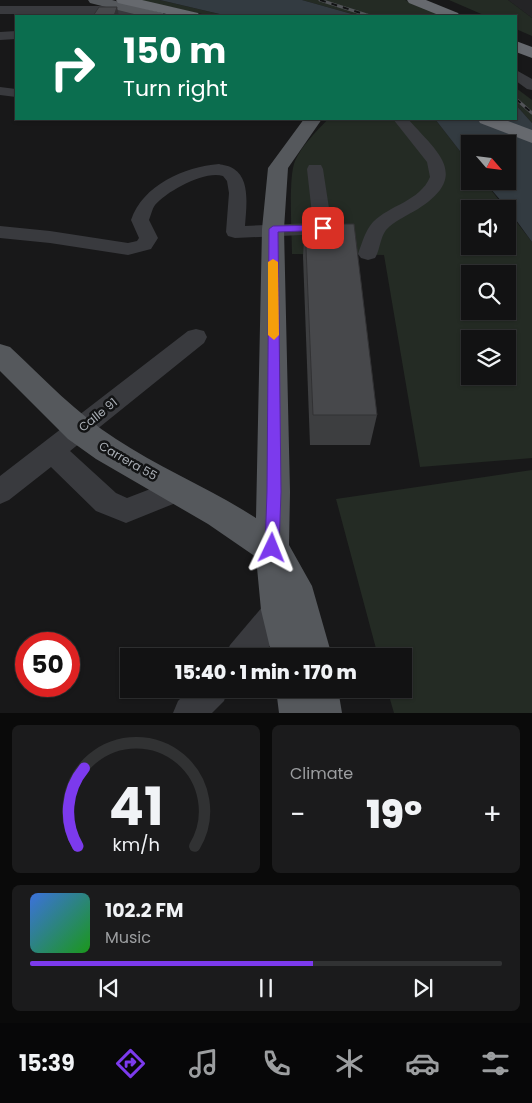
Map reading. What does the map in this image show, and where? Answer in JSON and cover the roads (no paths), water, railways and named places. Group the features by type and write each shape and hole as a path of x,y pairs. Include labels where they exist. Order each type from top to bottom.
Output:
{"highway":[{"path":"123,0 189,15"},
{"path":"414,0 459,14"},
{"path":"438,0 459,14"},
{"path":"517,35 532,42"},
{"path":"517,46 532,54"},
{"path":"489,120 532,138"}],"main road":[{"path":"96,9 135,10 154,15"},
{"path":"289,648 280,610 272,548 274,492 273,229 277,173 291,149 312,120"},
{"path":"291,149 320,120"},
{"name":"Carrera 55","path":"0,354 79,430 107,450 220,514 272,548"},
{"path":"272,548 294,586 311,648"},
{"path":"297,698 299,713"},
{"path":"320,698 322,713"}],"street":[{"path":"3,9 96,9"},
{"path":"0,36 15,35"},
{"path":"517,75 532,86"},
{"path":"0,91 15,93"},
{"path":"368,254 371,242 379,228 395,214 425,197 435,188 439,177 437,166 401,120"},
{"path":"0,232 59,238 128,249 144,245 149,238 140,220 146,204 164,189 201,171 218,168 229,172 235,181 237,198 235,232 323,228 314,169"},
{"name":"Calle 91","path":"0,492 196,337"},
{"path":"52,451 106,502 126,511 179,490"},
{"path":"248,648 280,610"},
{"path":"190,713 204,698"}],"railway":[{"path":"320,0 367,15"},
{"path":"517,100 532,113"}]}
